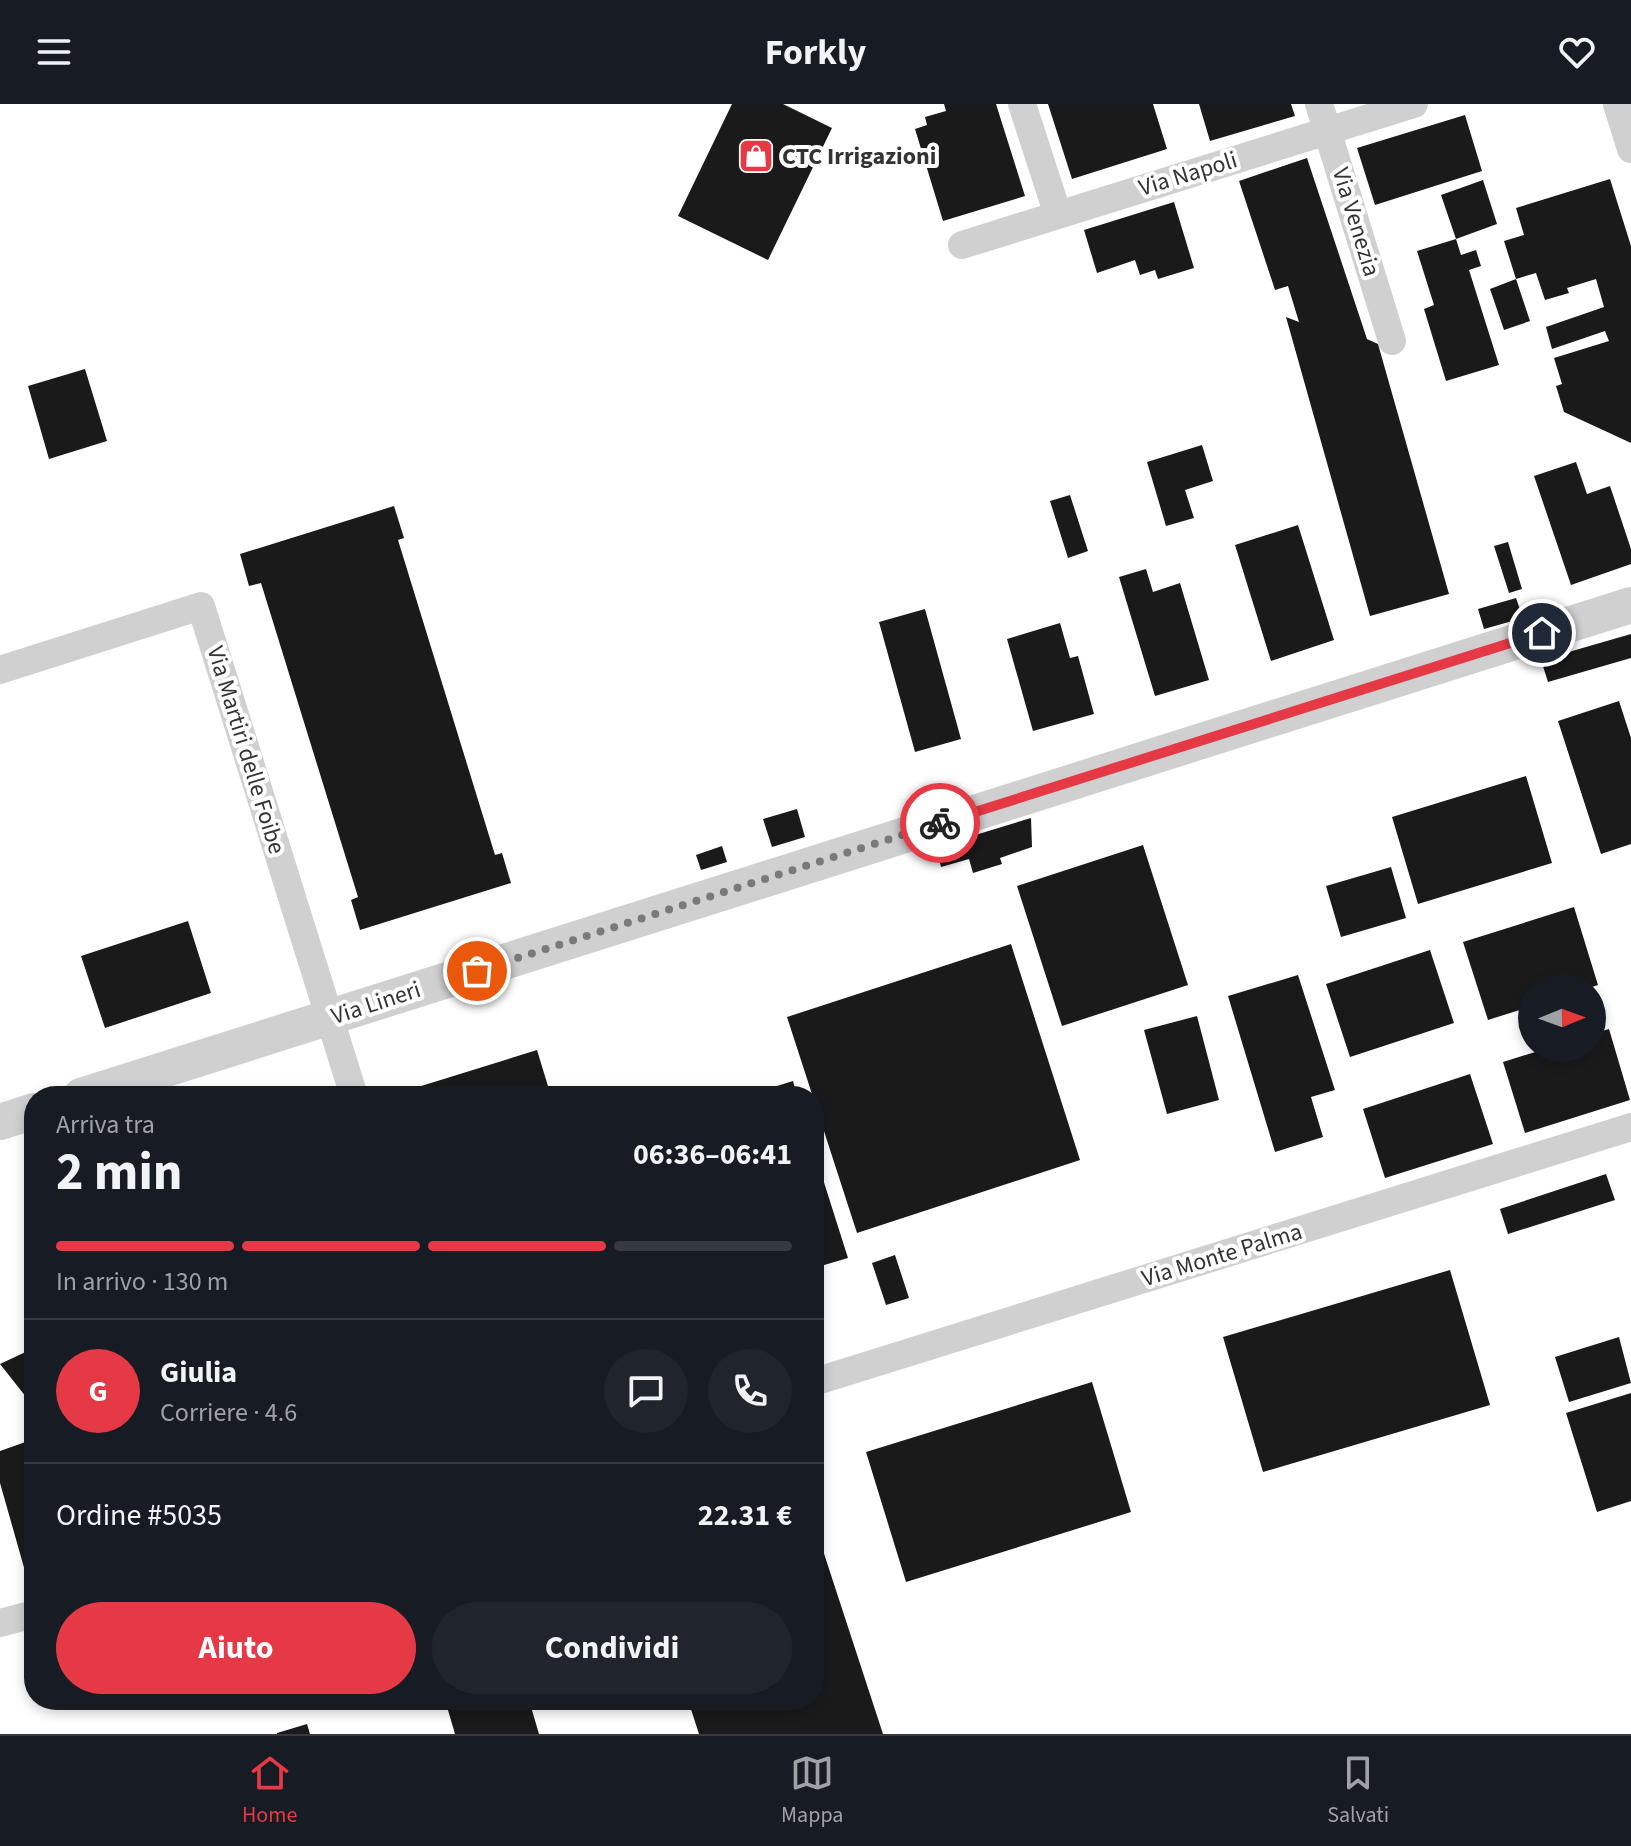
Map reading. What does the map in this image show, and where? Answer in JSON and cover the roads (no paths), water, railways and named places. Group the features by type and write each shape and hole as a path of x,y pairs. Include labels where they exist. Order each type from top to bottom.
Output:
{"street":[{"path":"1022,104 1058,215"},
{"name":"Via Napoli","path":"962,245 1058,215 1323,117 1414,104"},
{"path":"1617,104 1631,149"},
{"name":"Via Venezia","path":"1323,117 1392,341"},
{"name":"Via Lineri","path":"113,1086 1631,605"},
{"name":"Via Martiri delle Foibe","path":"0,670 201,606 351,1086"},
{"path":"0,1122 24,1114"},
{"name":"Via Monte Palma","path":"824,1379 1631,1127"},
{"path":"0,1623 24,1617"}],"place":[{"name":"CTC Irrigazioni","path":"756,156"}]}
